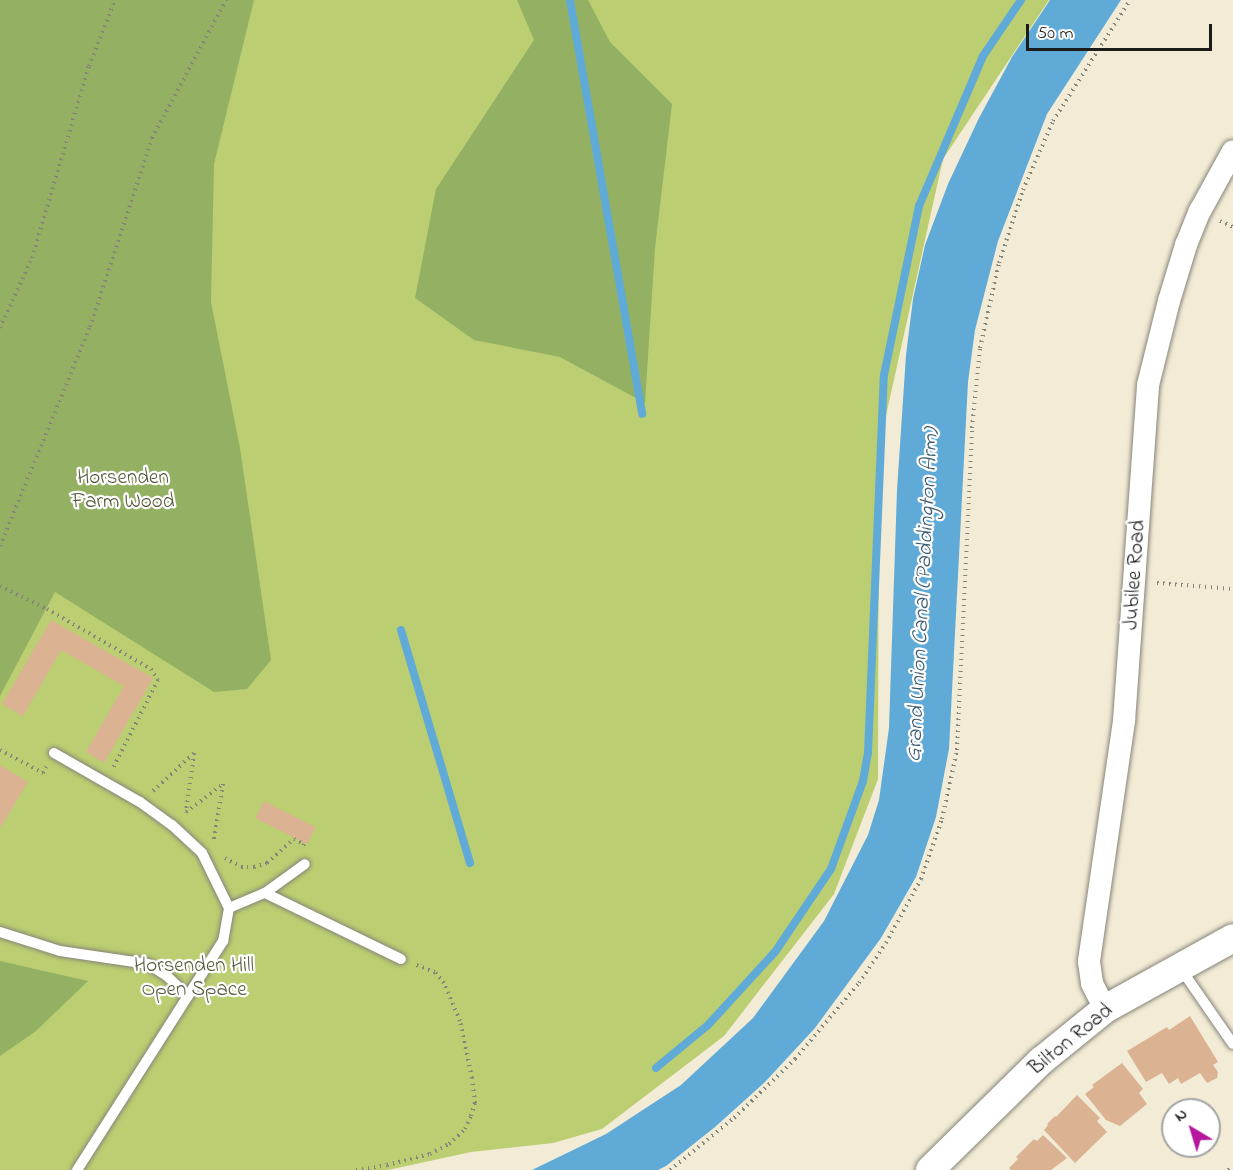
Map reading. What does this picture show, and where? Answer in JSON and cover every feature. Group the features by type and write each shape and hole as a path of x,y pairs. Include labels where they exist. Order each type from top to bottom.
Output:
{"street":[{"name":"Jubilee Road","path":"1105,1009 1092,982 1089,961 1124,720 1148,385 1186,245 1200,211 1233,151"},
{"name":"Bilton Road","path":"930,1170 1041,1061 1105,1009 1233,938"}],"lane":[{"path":"54,753 140,802 172,825 202,853 230,908 223,941 77,1170"},
{"path":"230,908 265,893 305,864"},
{"path":"265,893 401,959"},
{"path":"0,932 60,951 148,964 167,976 188,996"},
{"path":"1179,967 1233,1044"}],"path":[{"path":"0,328 32,258 89,66 115,0"},
{"path":"0,546 90,327 152,138 226,0"},
{"path":"670,1170 734,1118 795,1059 859,982 885,943 921,879 942,819 957,750 972,428 980,348 999,263 1023,190 1053,122 1130,0"},
{"path":"1135,581 1233,589"},
{"path":"0,586 47,609 151,669 158,680 106,782"},
{"path":"0,750 43,773"},
{"path":"140,802 194,753 186,812 223,784 213,836 217,845"},
{"path":"221,853 241,867 254,867 267,863 294,839 304,844 301,852 305,864"},
{"path":"356,1170 430,1154 448,1144 465,1129 474,1102 468,1054 460,1021 444,983 435,972 401,959"},
{"path":"1228,1170 1233,1166"}],"green space":[{"name":"Horsenden Hill Open Space","path":"0,0 1049,0 943,159 879,447 878,779 834,894 724,1036 602,1129 553,1143 471,1152 388,1170 0,1170"},
{"name":"Horsenden Farm Wood","path":"0,0 254,0 214,164 211,302 240,448 271,660 247,689 214,692 55,592 0,696"},
{"path":"517,0 588,0 610,42 672,104 655,248 645,403 560,357 474,340 415,298 436,189 534,40"},
{"path":"0,961 88,981 36,1031 0,1056"}],"water":[{"name":"Grand Union Canal (Paddington Arm)","path":"1050,0 1121,0 1047,114 998,241 975,330 968,382 949,749 936,817 916,877 881,938 815,1028 765,1082 715,1127 666,1166 658,1170 532,1170 606,1134 681,1085 753,1018 824,921 868,835 879,800 889,728 897,490 906,355 913,299 925,245 948,184 979,118 1012,57"}],"building":[{"path":"51,620 153,678 104,763 86,752 124,686 61,650 23,716 2,704"},
{"path":"0,765 28,782 0,828"},
{"path":"264,801 316,827 307,844 255,818"},
{"path":"1190,1016 1218,1062 1213,1065 1218,1072 1217,1078 1207,1083 1200,1073 1181,1084 1178,1078 1169,1084 1162,1073 1146,1082 1127,1051 1167,1027 1169,1030"},
{"path":"1122,1063 1143,1089 1139,1093 1147,1104 1120,1126 1106,1120 1085,1094 1094,1087 1092,1085"},
{"path":"1077,1095 1100,1118 1097,1121 1107,1132 1075,1163 1044,1130 1047,1124"},
{"path":"1043,1135 1067,1158 1051,1170 1011,1170 1009,1168 1018,1159 1016,1157 1034,1139 1037,1141"}],"waterway":[{"path":"570,0 642,414"},
{"path":"656,1068 708,1025 775,952 831,869 863,781 868,753 884,375 919,206 983,56 1021,0"},
{"path":"401,630 470,863"}]}
